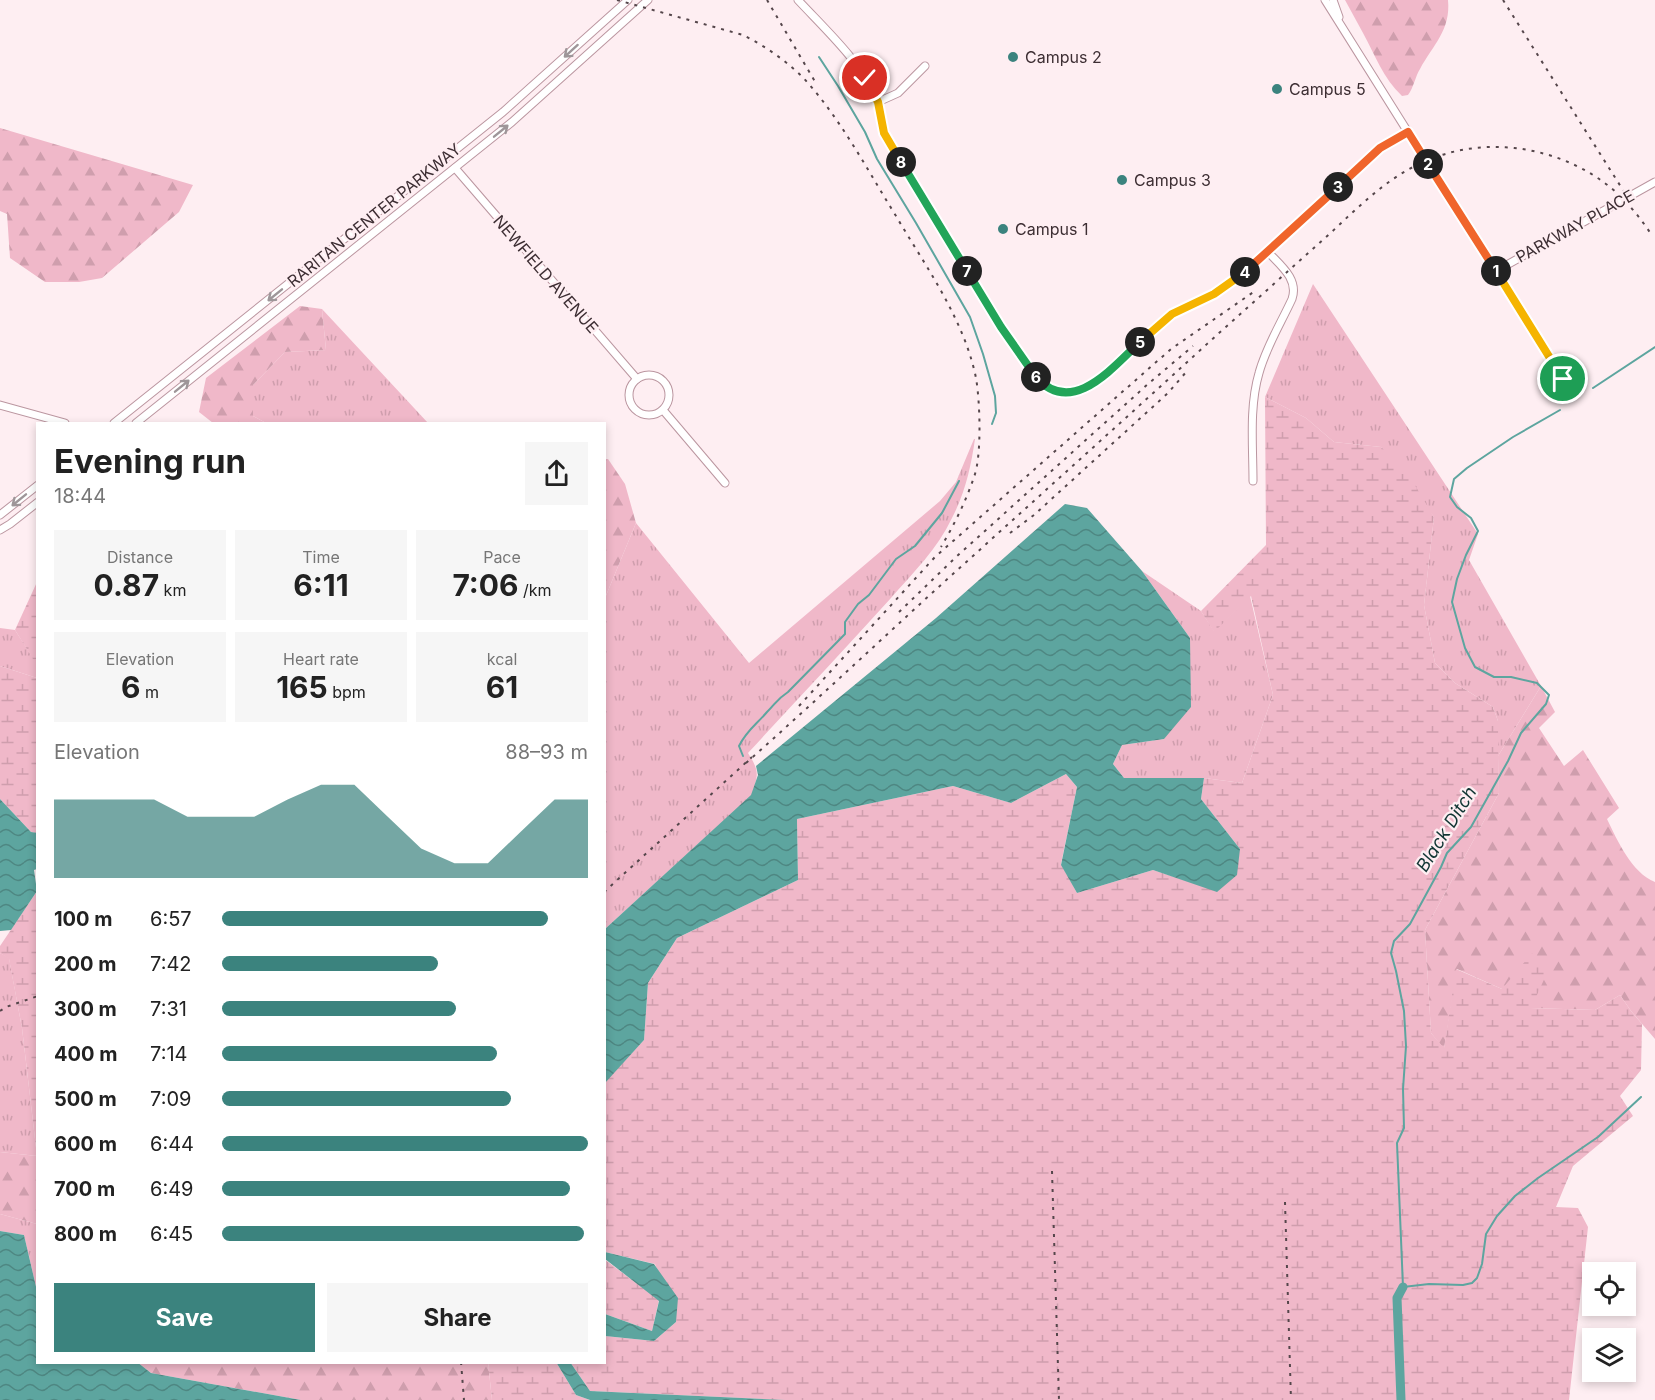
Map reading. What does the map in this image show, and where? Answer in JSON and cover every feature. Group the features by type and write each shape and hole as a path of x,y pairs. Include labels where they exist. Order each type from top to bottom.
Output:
{"street":[{"name":"RARITAN CENTER PARKWAY","path":"115,422 503,112 628,0"},
{"name":"RARITAN CENTER PARKWAY","path":"137,422 528,109 648,0"},
{"path":"798,0 850,57 869,85 878,102 886,137 997,321 1035,377 1044,385 1057,391 1068,392 1092,385 1172,314 1214,294 1246,272 1378,150 1408,132"},
{"path":"1327,1 1563,379"},
{"path":"878,102 898,93 925,66"},
{"name":"NEWFIELD AVENUE","path":"455,168 636,379"},
{"name":"PARKWAY PLACE","path":"1496,271 1655,182"},
{"path":"1253,481 1253,428 1257,382 1262,364 1294,291 1290,277 1268,252"},
{"path":"651,375 659,377 664,382 668,388 669,397 663,410 648,415 633,407 630,393 631,386 636,379 651,375"},
{"path":"0,405 61,422"},
{"path":"663,410 725,483"},
{"path":"0,515 36,486"},
{"path":"0,530 36,504"}],"green space":[{"path":"1345,0 1448,0 1444,29 1418,72 1408,95 1402,96 1390,82"},
{"path":"0,128 193,185 179,212 102,278 79,282 45,282 10,258 7,214 0,211"},
{"path":"1313,284 1478,534 1469,560 1541,686 1498,756 1498,721 1493,707 1455,683 1435,663 1424,605 1434,517 1381,447 1334,442 1306,418 1265,397"},
{"path":"300,306 322,309 326,350 285,352 253,385 253,416 264,422 212,422 199,412 206,378"},
{"path":"322,309 427,422 264,422 253,416 253,385 285,352 326,350"},
{"path":"1265,397 1306,418 1334,442 1381,447 1407,472 1434,517 1424,605 1435,663 1455,683 1493,707 1498,721 1499,793 1425,930 1431,1033 1444,1048 1456,969 1502,989 1532,953 1547,973 1531,1008 1595,1010 1620,995 1642,1024 1641,1070 1620,1096 1633,1116 1573,1166 1556,1207 1578,1208 1588,1227 1584,1262 1582,1262 1582,1282 1569,1400 785,1400 590,1391 571,1364 606,1364 606,1336 654,1341 676,1322 655,1264 606,1252 606,1081 644,1040 648,983 677,938 798,880 797,819 953,786 1011,803 1066,774 1077,787 1061,864 1077,893 1153,870 1218,891 1240,849 1201,799 1204,778 1242,783 1273,695 1251,596 1214,632 1201,611 1266,545"},
{"path":"975,439 961,499 932,550 891,598 748,753 757,773 752,795 606,928 606,596 636,523 749,663 940,501 956,482"},
{"path":"606,459 625,484 636,523 606,596"},
{"path":"1142,571 1201,611 1214,631 1250,596 1273,695 1242,783 1204,778 1124,778 1113,764 1122,745 1164,739 1190,638"},
{"path":"36,584 36,660 33,659 15,630"},
{"path":"0,628 15,630 36,660 36,678 0,666"},
{"path":"0,666 36,678 36,833 31,832 0,799"},
{"path":"1541,686 1555,712 1539,728 1564,766 1583,750 1619,808 1607,819 1621,846 1632,864 1655,882 1655,1039 1620,995 1595,1010 1531,1008 1502,989 1457,969 1444,1049 1431,1033 1425,930 1499,793 1498,756"},
{"path":"36,892 36,1147 22,1028 9,959 0,953 0,946"},
{"path":"0,953 9,958 22,1028 36,1156 0,1152"},
{"path":"0,1152 36,1156 36,1224 0,1214"},
{"path":"0,1214 36,1224 36,1287 24,1235 0,1231"},
{"path":"606,1260 659,1300 652,1331 606,1314"},
{"path":"140,1364 488,1364 492,1400 301,1400 151,1373"},
{"path":"488,1364 557,1364 576,1395 590,1400 492,1400"}],"water":[{"path":"1065,504 1087,508 1142,571 1190,638 1191,707 1164,739 1122,745 1113,764 1124,778 1204,778 1201,799 1240,849 1237,875 1217,892 1153,870 1077,893 1061,865 1077,787 1066,774 1011,803 953,786 797,819 798,880 677,938 648,983 644,1040 606,1082 606,928 751,795 758,775 756,766 936,618"},
{"path":"0,799 31,832 36,833 36,869 34,870 36,892 11,930 0,931"},
{"path":"0,1231 24,1235 36,1287 36,1364 140,1364 151,1373 301,1400 0,1400"},
{"path":"606,1252 654,1264 678,1298 676,1322 654,1341 606,1336 606,1314 652,1331 659,1301 606,1260"},
{"path":"557,1364 571,1364 590,1391 785,1400 590,1400 576,1395"}],"waterway":[{"path":"819,57 865,132 877,159 970,317 995,396 996,413 992,424"},
{"name":"Black Ditch","path":"1593,388 1655,347"},
{"name":"Black Ditch","path":"1560,410 1513,437 1467,468 1454,479 1450,497 1457,507 1471,518 1478,531 1457,579 1452,602 1465,648 1475,667 1494,677 1511,677 1537,683 1549,695 1546,704 1521,733 1471,827 1447,853 1410,924 1394,941 1391,953 1404,1011 1406,1046 1403,1089 1404,1128 1397,1143 1403,1287 1472,1283 1477,1278 1482,1264 1486,1234 1497,1216 1515,1196 1598,1137 1641,1097"},
{"path":"743,756 739,746 745,736 778,699 788,692 845,634 845,622 858,604 869,595 896,559 915,546 942,513 959,481"},
{"name":"Black Ditch","path":"1401,1400 1397,1298 1403,1287"}],"railway":[{"path":"617,0 743,35 770,50 794,69 821,98 844,131 943,294 963,335 976,378 979,443 974,477 941,547"},
{"path":"767,0 817,85"},
{"path":"1503,0 1628,198"},
{"path":"746,763 1363,203 1404,172 1436,157 1459,150 1483,147 1507,147 1555,157 1598,178 1617,193 1651,234"},
{"path":"799,706 935,557 1171,349 1255,291"},
{"path":"899,612 956,557 1193,346"},
{"path":"1010,533 1034,515 1168,393 1187,371"},
{"path":"606,890 752,757"},
{"path":"0,1011 36,997"},
{"path":"1052,1171 1059,1400"},
{"path":"1285,1202 1291,1400"},
{"path":"461,1364 464,1400"}],"place":[{"name":"Campus 2","path":"1013,57"},
{"name":"Campus 5","path":"1277,89"},
{"name":"Campus 3","path":"1122,180"},
{"name":"Campus 1","path":"1003,229"}],"route":[{"path":"865,78 878,102 886,137 1001,327 1035,377 1047,387 1057,391 1073,392 1096,382 1172,314 1214,294 1246,272 1378,150 1408,132 1563,379"}]}
